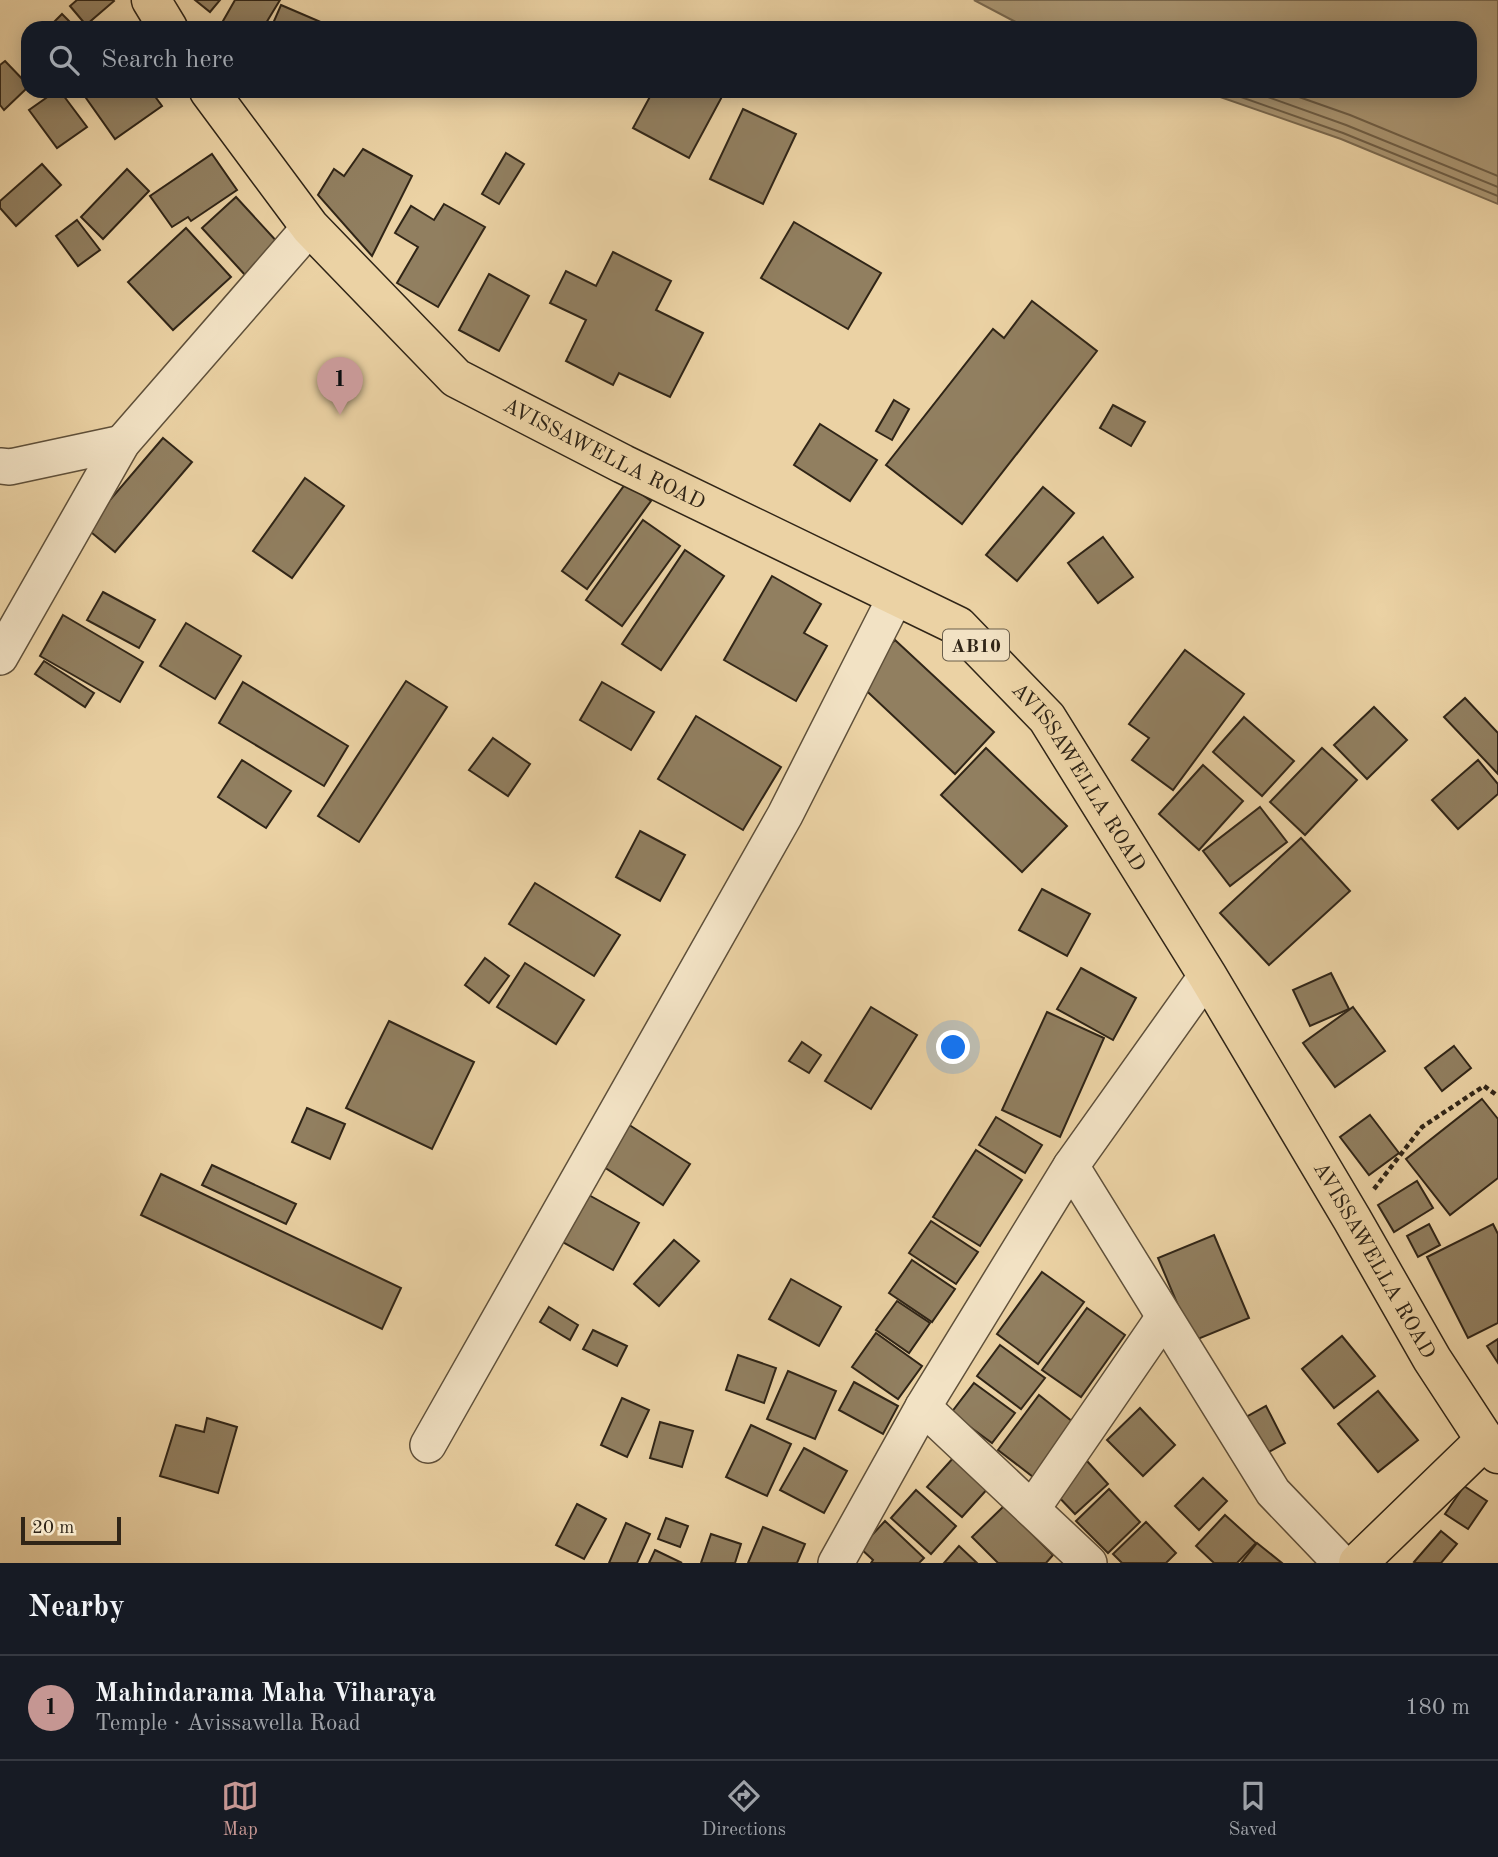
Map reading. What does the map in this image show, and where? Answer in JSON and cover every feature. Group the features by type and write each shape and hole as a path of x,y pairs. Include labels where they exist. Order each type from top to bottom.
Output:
{"main road":[{"path":"151,0 164,21"},
{"name":"AVISSAWELLA ROAD","path":"214,98 310,227 456,378 623,464 958,626 1047,718 1207,975 1432,1359 1491,1447"},
{"path":"1358,1563 1491,1447"}],"street":[{"path":"0,657 122,443 310,227"},
{"path":"0,466 10,467 122,443"},
{"path":"428,1445 785,815 896,596"},
{"path":"836,1563 923,1407 1071,1166 1207,975"},
{"path":"1071,1166 1273,1492 1340,1563"},
{"path":"1032,1509 1164,1317"},
{"path":"923,1407 1090,1563"}],"path":[{"path":"1352,1219 1422,1126 1484,1086 1498,1096"}],"water":[{"path":"974,0 1498,0 1498,204 1341,139 1223,98 1477,98 1477,21 1014,21"}],"building":[{"path":"77,0 114,1 91,21 83,21 70,6"},
{"path":"195,0 220,0 210,12"},
{"path":"235,0 280,0 267,21 223,21"},
{"path":"281,5 318,21 274,21"},
{"path":"62,14 69,21 55,21"},
{"path":"5,61 21,78 21,94 4,110 0,105 0,65"},
{"path":"46,98 65,98 87,127 57,148 29,110"},
{"path":"86,98 156,98 162,106 115,139"},
{"path":"649,98 721,98 689,158 633,128"},
{"path":"743,109 796,134 763,204 710,179"},
{"path":"363,149 412,176 372,256 318,195 334,169 344,176"},
{"path":"506,153 524,164 499,204 482,194"},
{"path":"212,154 237,190 191,221 188,217 172,227 150,196"},
{"path":"42,164 61,185 16,226 0,208 0,201"},
{"path":"127,169 149,191 103,239 81,217"},
{"path":"236,197 280,245 246,276 202,228"},
{"path":"444,204 485,227 438,307 397,283 418,247 395,233 411,206 434,220"},
{"path":"77,220 100,250 78,266 56,236"},
{"path":"794,222 881,273 848,329 761,278"},
{"path":"186,228 231,277 173,330 128,282"},
{"path":"613,252 671,281 656,310 703,333 670,397 619,373 613,385 566,361 586,320 550,303 566,271 596,286"},
{"path":"489,274 529,296 499,351 459,330"},
{"path":"1032,301 1097,351 962,524 886,465 993,329 1004,338"},
{"path":"894,400 909,409 892,440 876,431"},
{"path":"1113,405 1145,422 1131,446 1100,428"},
{"path":"820,424 877,460 850,501 794,465"},
{"path":"163,438 192,462 115,552 86,528"},
{"path":"305,478 344,506 292,578 253,551"},
{"path":"626,483 651,501 587,589 562,571"},
{"path":"1043,487 1074,513 1017,581 986,555"},
{"path":"643,520 680,546 622,626 586,600"},
{"path":"1103,537 1133,577 1098,603 1068,563"},
{"path":"685,550 724,576 661,670 622,644"},
{"path":"772,576 821,604 804,633 827,646 796,701 724,660"},
{"path":"103,592 155,620 139,648 87,620"},
{"path":"63,615 143,662 120,702 40,656"},
{"path":"186,623 241,656 215,699 160,666"},
{"path":"895,640 994,732 955,774 856,681"},
{"path":"1185,650 1244,694 1173,790 1132,760 1149,738 1129,724"},
{"path":"44,661 94,693 85,707 35,674"},
{"path":"406,681 447,707 359,842 318,816"},
{"path":"243,682 348,746 324,786 219,723"},
{"path":"602,682 654,712 631,750 580,720"},
{"path":"1465,698 1498,733 1498,774 1444,717"},
{"path":"1374,707 1407,740 1367,779 1334,745"},
{"path":"696,716 781,767 743,830 658,779"},
{"path":"1244,717 1294,761 1262,796 1213,752"},
{"path":"493,738 530,764 508,796 469,770"},
{"path":"986,748 1067,826 1022,872 941,795"},
{"path":"1322,748 1357,780 1305,835 1270,802"},
{"path":"242,760 291,791 266,828 218,797"},
{"path":"1478,760 1498,784 1498,794 1458,829 1432,800"},
{"path":"1203,765 1243,801 1199,850 1159,814"},
{"path":"1260,807 1287,842 1230,886 1203,851"},
{"path":"640,831 685,855 660,901 616,877"},
{"path":"1301,838 1350,891 1269,965 1220,913"},
{"path":"535,883 620,935 594,976 509,924"},
{"path":"1042,889 1090,914 1067,956 1019,930"},
{"path":"485,958 509,976 489,1003 465,985"},
{"path":"525,963 584,1000 556,1044 497,1007"},
{"path":"1081,968 1136,998 1113,1040 1057,1009"},
{"path":"1331,973 1349,1009 1310,1026 1293,990"},
{"path":"871,1007 917,1035 871,1109 825,1081"},
{"path":"1353,1007 1385,1051 1335,1087 1303,1043"},
{"path":"1047,1012 1104,1038 1060,1137 1002,1110"},
{"path":"389,1021 474,1062 432,1149 346,1108"},
{"path":"802,1042 821,1055 809,1073 789,1061"},
{"path":"1454,1046 1471,1068 1442,1091 1425,1068"},
{"path":"1482,1099 1498,1119 1498,1178 1450,1215 1406,1159"},
{"path":"307,1108 345,1124 330,1159 292,1142"},
{"path":"1370,1115 1399,1153 1369,1175 1340,1137"},
{"path":"996,1117 1042,1145 1025,1173 979,1145"},
{"path":"620,1119 690,1164 663,1205 593,1160"},
{"path":"976,1150 1022,1180 980,1246 933,1217"},
{"path":"212,1165 296,1204 286,1224 202,1185"},
{"path":"161,1174 401,1288 382,1329 141,1215"},
{"path":"1417,1181 1433,1208 1394,1232 1378,1205"},
{"path":"587,1194 639,1223 613,1270 561,1241"},
{"path":"931,1221 978,1252 956,1284 909,1253"},
{"path":"1429,1224 1440,1245 1418,1257 1407,1236"},
{"path":"1493,1224 1498,1234 1498,1323 1468,1338 1427,1257"},
{"path":"1214,1235 1249,1318 1193,1341 1158,1258"},
{"path":"674,1240 699,1261 659,1306 634,1284"},
{"path":"912,1260 955,1289 932,1322 889,1293"},
{"path":"1042,1272 1084,1302 1038,1364 997,1334"},
{"path":"791,1279 841,1307 819,1346 769,1319"},
{"path":"897,1301 930,1323 909,1353 876,1330"},
{"path":"549,1307 578,1325 570,1340 540,1322"},
{"path":"1087,1308 1125,1335 1081,1397 1042,1370"},
{"path":"593,1330 627,1346 617,1366 583,1349"},
{"path":"876,1333 922,1366 898,1399 852,1367"},
{"path":"1342,1336 1375,1376 1334,1408 1302,1369"},
{"path":"1498,1339 1498,1363 1487,1346"},
{"path":"1000,1345 1045,1378 1021,1409 977,1376"},
{"path":"738,1355 776,1368 764,1403 726,1390"},
{"path":"788,1371 836,1391 815,1439 767,1419"},
{"path":"854,1382 898,1406 883,1434 839,1410"},
{"path":"974,1383 1015,1413 992,1443 951,1413"},
{"path":"1378,1391 1418,1440 1378,1472 1338,1424"},
{"path":"1039,1395 1078,1426 1037,1480 998,1450"},
{"path":"622,1398 649,1410 627,1457 601,1445"},
{"path":"1266,1406 1285,1443 1258,1458 1239,1421"},
{"path":"1140,1408 1175,1445 1143,1476 1107,1440"},
{"path":"207,1418 237,1427 218,1493 160,1476 176,1425 204,1432"},
{"path":"660,1422 693,1431 682,1467 650,1458"},
{"path":"751,1425 791,1444 767,1496 726,1477"},
{"path":"804,1448 847,1471 824,1513 780,1490"},
{"path":"955,1456 990,1486 962,1517 927,1487"},
{"path":"1087,1461 1108,1484 1075,1514 1053,1491"},
{"path":"1203,1478 1227,1501 1199,1530 1175,1506"},
{"path":"1464,1486 1487,1501 1468,1529 1445,1514"},
{"path":"1109,1489 1140,1522 1108,1553 1076,1521"},
{"path":"916,1490 956,1526 931,1554 891,1518"},
{"path":"577,1504 606,1519 584,1559 556,1545"},
{"path":"1004,1506 1053,1555 1046,1563 998,1563 972,1537"},
{"path":"1225,1515 1256,1543 1237,1563 1214,1563 1196,1546"},
{"path":"666,1518 688,1526 680,1547 658,1539"},
{"path":"885,1521 924,1558 919,1563 871,1563 873,1560 860,1548"},
{"path":"1146,1522 1176,1553 1166,1563 1122,1563 1113,1554"},
{"path":"626,1523 650,1534 637,1563 609,1563"},
{"path":"763,1527 805,1544 797,1563 748,1563"},
{"path":"1441,1531 1457,1544 1441,1563 1414,1562"},
{"path":"711,1534 741,1544 735,1563 701,1563"},
{"path":"1257,1543 1282,1563 1241,1563"},
{"path":"959,1546 977,1563 944,1563"},
{"path":"655,1550 682,1563 649,1563"}],"place":[{"name":"Mahindarama Maha Viharaya","path":"340,415"}]}
